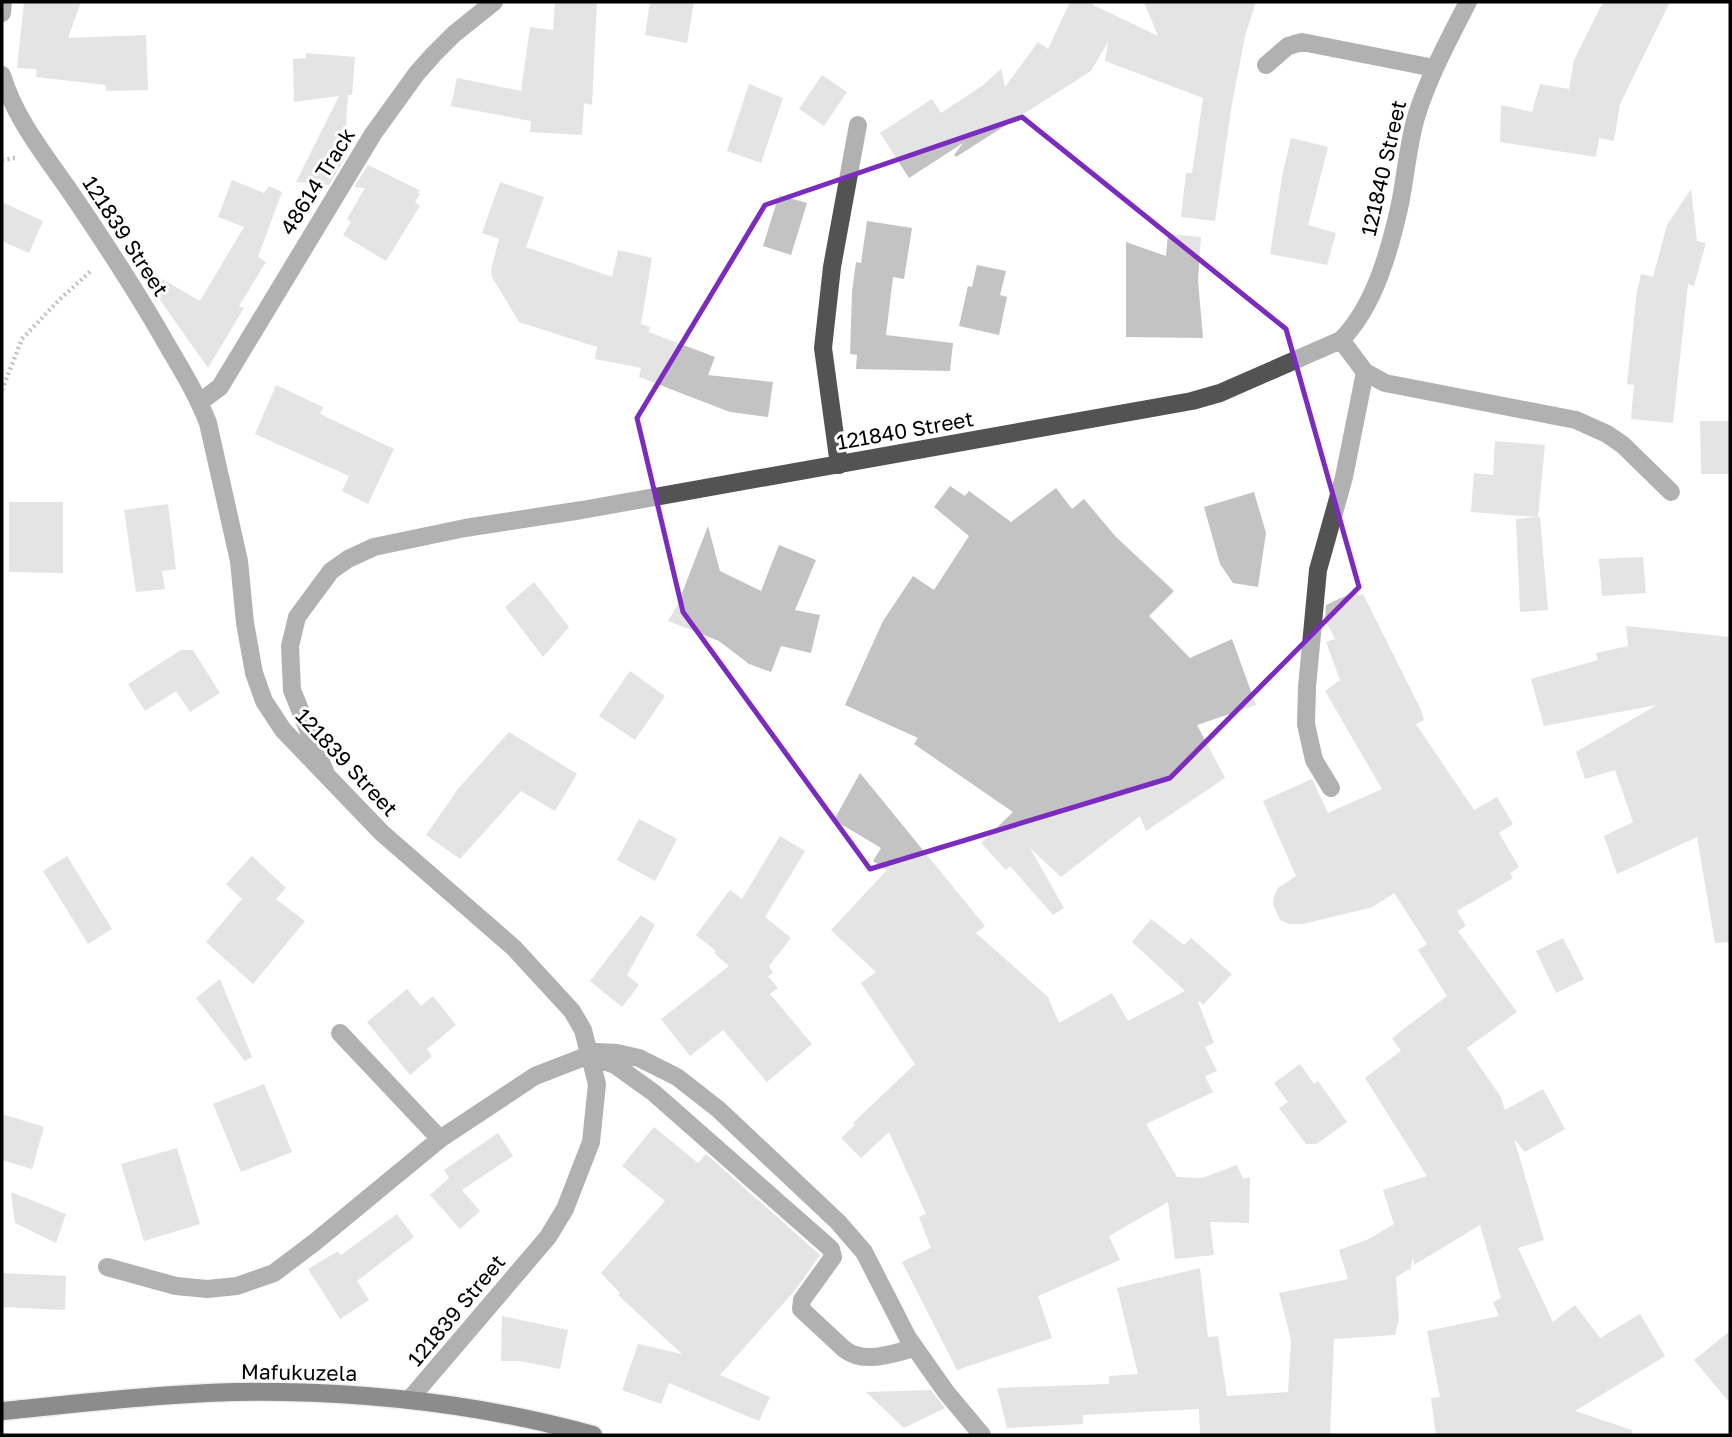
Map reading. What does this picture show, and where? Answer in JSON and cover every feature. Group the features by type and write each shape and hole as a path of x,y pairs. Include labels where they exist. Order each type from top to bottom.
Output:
{"main road":[{"name":"Mafukuzela","path":"2,1411 157,1396 268,1392 410,1400 539,1420 593,1435"}],"street":[{"path":"2,13 3,2"},
{"name":"48614 Track","path":"200,402 220,387 373,134 410,83 454,34 494,2"},
{"name":"121840 Street","path":"326,774 292,690 290,646 297,617 313,591 331,571 348,559 374,547 465,528 582,510 1192,401 1220,393 1341,340 1352,328 1368,300 1386,254 1399,205 1416,116 1434,68 1468,2"},
{"path":"1266,65 1288,46 1302,42 1434,68"},
{"name":"121839 Street","path":"2,75 8,95 36,144 141,299 200,402 208,423 239,562 245,623 254,673 264,701 283,730 382,833 514,948 572,1011 583,1030 597,1084 592,1142 565,1209 548,1237 410,1400"},
{"path":"839,465 823,348 832,267 858,125"},
{"path":"1341,340 1365,372 1385,383 1576,419 1623,445 1671,492"},
{"path":"1331,788 1314,760 1306,724 1307,687 1318,570 1344,477 1365,372"},
{"path":"340,1033 440,1139"},
{"path":"107,1267 176,1286 207,1289 237,1286 274,1273 440,1139 535,1076 597,1052 609,1051 639,1058 677,1077 718,1110 838,1222 863,1252 915,1348 946,1392 982,1435"},
{"path":"591,1056 615,1066 654,1093 831,1249 833,1257 803,1300 801,1309 844,1349 851,1355 878,1357 915,1348"}],"path":[{"path":"2,390 22,339 59,300 111,253"}],"highlighted area":[{"path":"1022,117 1286,329 1359,587 1170,778 870,869 683,612 637,418 765,205"}],"building":[{"path":"24,2 81,2 68,38 146,35 148,90 106,91 106,85 36,77 37,69 17,68"},
{"path":"555,2 597,2 592,105 584,103 582,135 530,132 531,121 451,106 457,78 521,91 530,27 553,30"},
{"path":"650,2 694,2 687,43 645,35"},
{"path":"1070,2 1087,2 1158,36 1144,2 1256,2 1245,36 1232,104 1215,221 1181,217 1186,173 1192,173 1203,98 1105,61 1108,42 1091,71 956,157 954,155 963,143 909,178 880,133 932,99 941,113 982,86 1001,69 1005,87 1038,42 1048,49"},
{"path":"1603,2 1670,2 1620,104 1614,141 1599,138 1596,157 1500,142 1501,105 1532,112 1540,84 1569,89 1574,60"},
{"path":"306,53 355,57 352,95 348,95 344,153 347,155 329,185 296,182 339,96 294,102 293,59 306,58"},
{"path":"822,75 847,92 824,126 799,109"},
{"path":"749,84 783,98 761,163 727,151"},
{"path":"1291,138 1328,147 1308,225 1336,233 1327,265 1270,254"},
{"path":"368,165 421,191 417,192 420,194 415,202 420,206 386,261 343,235 351,222 347,219 365,188 354,187"},
{"path":"232,180 264,193 269,186 282,192 258,257 266,262 239,306 244,308 208,368 134,263 200,301 244,227 218,217"},
{"path":"500,182 544,197 526,247 612,277 618,250 652,258 641,324 650,327 649,332 715,357 708,375 773,382 768,417 730,412 639,377 641,368 652,370 595,359 597,347 519,322 492,277 491,270 499,239 482,233"},
{"path":"1691,189 1697,241 1706,243 1694,286 1688,284 1673,423 1631,419 1634,385 1627,384 1641,274 1653,277 1667,225"},
{"path":"779,195 807,203 791,255 763,246"},
{"path":"2,202 43,221 29,253 2,241"},
{"path":"867,221 912,228 904,279 893,277 886,335 953,343 950,371 856,369 857,355 850,354 852,292 856,262 861,263"},
{"path":"1168,234 1201,237 1198,280 1203,338 1126,337 1126,242 1166,256"},
{"path":"977,265 1006,271 1000,295 1007,297 999,335 959,326 968,286 972,287"},
{"path":"276,385 323,407 320,414 394,449 368,504 342,491 349,476 255,434"},
{"path":"1700,421 1730,421 1730,474 1701,474"},
{"path":"1495,441 1545,445 1538,517 1548,610 1520,612 1516,519 1537,517 1471,512 1474,473 1493,475"},
{"path":"950,486 965,496 969,491 1011,522 1056,488 1072,509 1084,499 1116,537 1174,591 1149,616 1190,658 1232,639 1256,705 1197,725 1225,778 1146,831 1140,816 1061,877 1030,848 1064,908 1053,915 1010,866 1006,870 981,843 1013,812 914,744 918,738 845,705 883,621 913,576 934,590 969,536 934,507"},
{"path":"1254,492 1266,533 1258,587 1233,583 1220,564 1204,507"},
{"path":"9,502 63,502 63,573 9,572"},
{"path":"168,504 176,569 162,571 165,589 136,592 124,510"},
{"path":"708,526 720,571 761,591 779,545 816,560 795,610 820,615 811,653 781,646 771,672 749,664 719,641 668,621 677,606"},
{"path":"1643,557 1646,593 1602,596 1599,559"},
{"path":"534,582 569,627 543,657 505,607"},
{"path":"1358,590 1357,596 1363,594 1420,708 1424,720 1416,724 1474,810 1497,797 1513,824 1499,833 1519,867 1510,873 1513,878 1457,911 1466,926 1458,931 1517,1012 1467,1048 1501,1097 1505,1110 1543,1089 1565,1129 1525,1152 1514,1139 1544,1240 1518,1248 1553,1322 1575,1305 1600,1338 1640,1314 1665,1356 1575,1411 1632,1430 1631,1435 1436,1435 1431,1398 1440,1397 1427,1331 1499,1316 1493,1302 1501,1298 1480,1225 1414,1265 1413,1256 1410,1271 1409,1269 1396,1277 1399,1319 1395,1335 1334,1339 1330,1435 1200,1435 1199,1409 1083,1415 1083,1424 1007,1428 997,1388 1109,1384 1109,1376 1138,1374 1117,1288 1200,1268 1208,1337 1218,1336 1227,1396 1288,1392 1291,1340 1279,1293 1348,1279 1339,1250 1369,1239 1394,1224 1383,1190 1427,1176 1365,1078 1401,1051 1392,1038 1447,996 1418,950 1427,944 1394,893 1373,907 1303,924 1289,924 1280,920 1273,904 1278,888 1296,876 1263,801 1312,779 1328,813 1382,789 1325,691 1340,680 1326,642 1335,639 1325,620 1326,605"},
{"path":"1626,626 1730,637 1730,942 1715,943 1697,837 1617,874 1604,836 1633,822 1615,770 1585,779 1576,752 1657,705 1544,726 1531,679 1598,660 1596,653 1628,646"},
{"path":"181,650 193,650 220,693 190,712 176,691 145,711 128,684"},
{"path":"630,671 665,696 635,740 599,716"},
{"path":"509,732 577,774 555,811 521,791 460,859 426,835 458,789"},
{"path":"860,773 985,926 976,933 1048,997 1059,1023 1112,993 1128,1021 1185,991 1132,942 1151,919 1184,945 1191,938 1232,974 1203,1005 1198,1002 1214,1043 1205,1047 1217,1071 1205,1076 1213,1092 1146,1124 1177,1177 1202,1178 1237,1165 1243,1179 1250,1177 1249,1223 1210,1222 1214,1255 1175,1259 1168,1202 1109,1236 1120,1260 1038,1296 1052,1338 957,1370 902,1262 931,1248 919,1217 926,1214 889,1132 861,1158 841,1138 855,1125 853,1123 915,1064 861,983 876,972 831,930 887,870 873,861 881,848 834,820"},
{"path":"639,819 677,839 655,881 617,860"},
{"path":"780,836 805,851 765,917 791,938 769,966 773,973 768,976 778,988 770,994 812,1044 767,1082 723,1030 690,1056 661,1019 729,966 696,935 730,890 742,899"},
{"path":"67,856 112,929 88,944 43,871"},
{"path":"252,856 286,888 276,899 305,921 253,984 206,942 242,899 226,884"},
{"path":"641,915 655,925 627,975 639,985 622,1007 590,981"},
{"path":"1563,938 1584,979 1556,993 1536,951"},
{"path":"220,979 252,1057 245,1061 196,998"},
{"path":"407,989 421,1006 433,996 456,1025 427,1049 432,1056 410,1075 367,1022"},
{"path":"1300,1064 1314,1084 1318,1081 1347,1122 1317,1144 1306,1144 1279,1108 1288,1102 1274,1083"},
{"path":"264,1084 292,1152 241,1172 213,1104"},
{"path":"2,1114 44,1127 32,1169 2,1160"},
{"path":"654,1127 698,1163 706,1154 820,1255 796,1289 720,1375 770,1397 759,1421 669,1383 661,1404 622,1390 638,1344 682,1354 618,1295 620,1293 601,1273 665,1201 622,1166"},
{"path":"498,1133 513,1156 462,1190 480,1211 460,1229 430,1195 449,1178 444,1170"},
{"path":"177,1148 200,1224 144,1241 121,1164"},
{"path":"11,1192 66,1214 56,1243 15,1223"},
{"path":"397,1214 414,1237 357,1281 369,1300 340,1319 308,1269 338,1251 341,1255"},
{"path":"2,1273 66,1276 65,1310 2,1307"},
{"path":"502,1316 568,1330 560,1369 520,1361 501,1361"},
{"path":"1730,1331 1730,1403 1694,1360"},
{"path":"931,1390 945,1408 904,1428 866,1392"}]}
